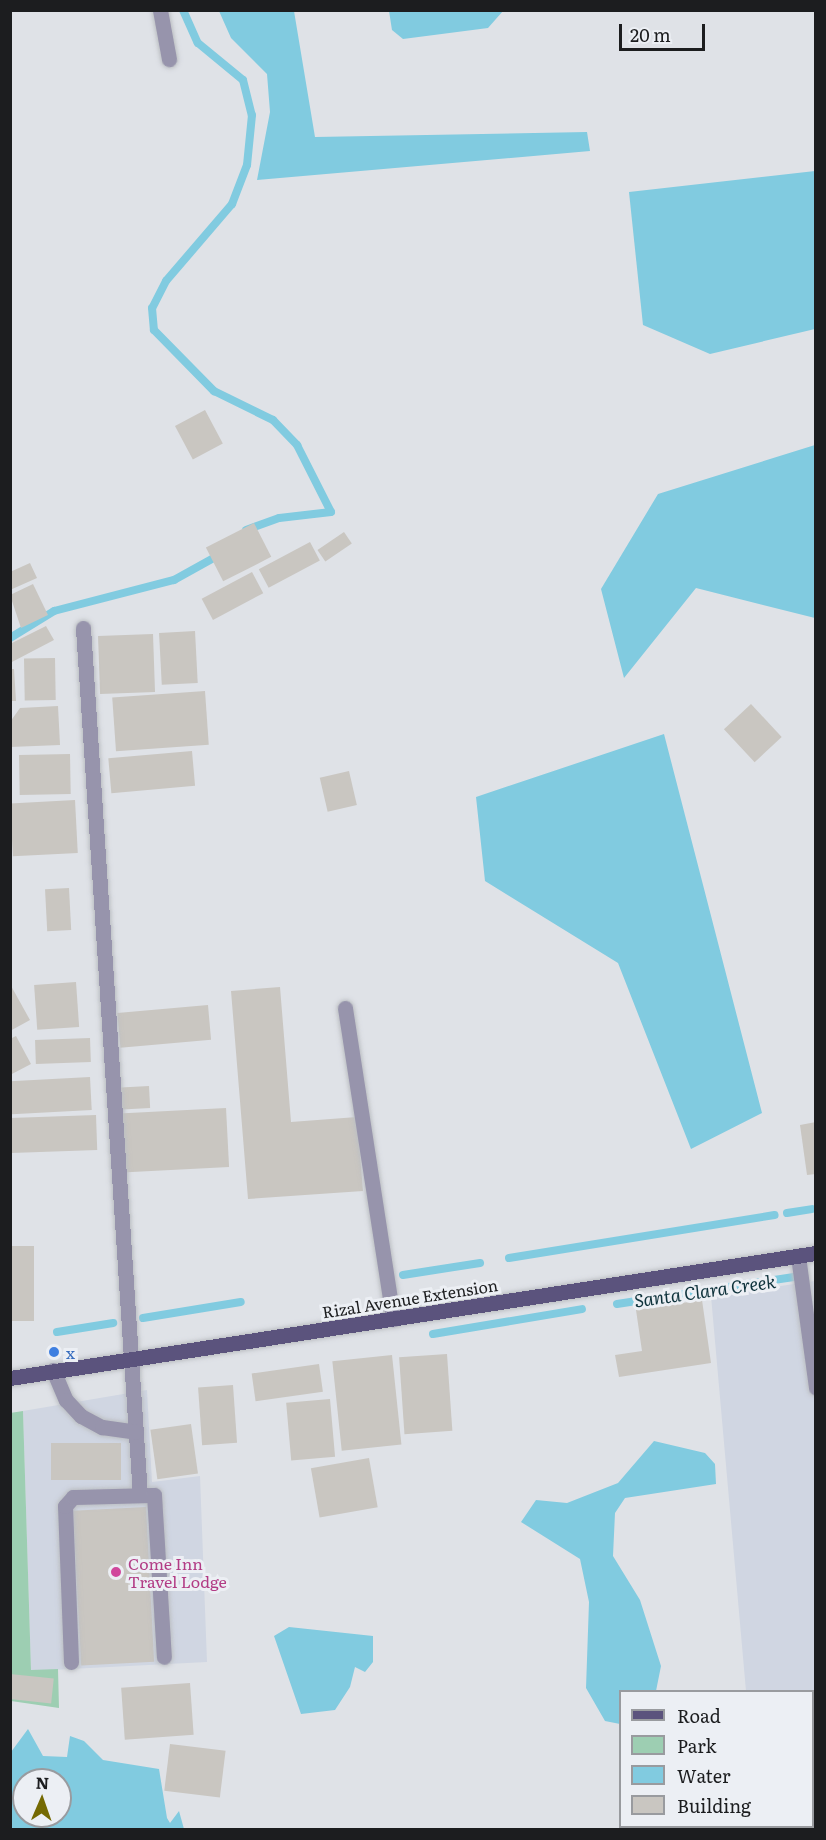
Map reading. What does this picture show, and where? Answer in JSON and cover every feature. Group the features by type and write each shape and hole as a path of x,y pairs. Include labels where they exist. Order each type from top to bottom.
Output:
{"main road":[{"name":"Rizal Avenue Extension","path":"10,1378 131,1357 816,1253"}],"street":[{"path":"160,10 169,59"},
{"path":"83,628 140,1495"},
{"path":"345,1008 393,1319"},
{"path":"798,1256 816,1388"},
{"path":"53,1370 66,1400 81,1416 102,1427 136,1432"},
{"path":"71,1662 65,1506 73,1497 140,1495 156,1498 164,1658"}],"shaded area":[{"path":"815,1281 816,1789 814,1790 814,1690 746,1690 711,1296"},
{"name":"Come Inn Travel Lodge","path":"147,1390 152,1482 200,1476 207,1662 31,1671 23,1411"}],"green space":[{"path":"23,1411 31,1670 58,1669 59,1708 11,1701 10,1413"}],"water":[{"path":"389,10 503,11 488,28 403,39 392,30"},
{"path":"219,11 294,11 315,137 587,132 590,151 257,180 270,112 267,74 231,38"},
{"path":"815,171 815,329 710,354 643,325 629,192"},
{"path":"815,445 815,618 696,588 624,678 601,589 658,494"},
{"path":"664,734 762,1113 691,1149 618,963 485,881 476,797"},
{"path":"654,1441 705,1453 715,1464 716,1484 625,1498 615,1513 613,1556 640,1600 661,1666 656,1690 619,1690 619,1724 605,1721 586,1688 589,1602 580,1559 521,1522 536,1500 567,1503 618,1483"},
{"path":"289,1627 373,1636 373,1662 365,1672 355,1667 350,1687 335,1710 301,1714 274,1636"},
{"path":"28,1729 43,1756 67,1757 70,1736 84,1741 103,1760 159,1769 167,1818 170,1823 179,1811 184,1829 11,1829 11,1752"}],"building":[{"path":"205,410 223,444 193,460 175,426"},
{"path":"254,523 271,557 223,581 206,548"},
{"path":"344,532 352,544 325,562 317,550"},
{"path":"310,542 320,561 269,588 259,569"},
{"path":"30,563 37,578 10,590 10,572"},
{"path":"252,572 263,593 213,620 202,599"},
{"path":"33,584 48,615 21,628 10,595"},
{"path":"46,626 54,640 10,663 10,644"},
{"path":"195,631 198,683 162,685 159,633"},
{"path":"153,634 155,692 100,694 98,636"},
{"path":"55,658 56,700 25,701 24,659"},
{"path":"10,669 14,669 16,701 10,701"},
{"path":"205,691 209,745 116,751 112,697"},
{"path":"751,704 782,737 755,762 724,729"},
{"path":"58,706 60,745 10,747 10,722 20,708"},
{"path":"192,751 195,786 111,793 108,758"},
{"path":"70,754 71,794 20,795 19,755"},
{"path":"349,771 357,805 328,812 320,778"},
{"path":"75,800 78,853 13,856 10,803"},
{"path":"69,888 71,930 47,931 45,889"},
{"path":"76,982 79,1027 37,1030 34,985"},
{"path":"10,984 30,1020 10,1031"},
{"path":"280,987 291,1122 357,1117 363,1191 248,1199 231,991"},
{"path":"208,1005 211,1040 120,1048 117,1013"},
{"path":"16,1036 31,1064 10,1075 10,1039"},
{"path":"90,1038 91,1062 36,1064 35,1040"},
{"path":"90,1077 92,1110 12,1114 10,1081"},
{"path":"149,1086 150,1108 122,1109 121,1087"},
{"path":"226,1108 229,1167 122,1173 119,1114"},
{"path":"96,1115 97,1150 11,1153 10,1118"},
{"path":"816,1122 816,1174 807,1175 800,1125"},
{"path":"10,1246 34,1246 34,1321 10,1321"},
{"path":"702,1300 711,1363 619,1377 615,1355 642,1351 636,1310"},
{"path":"447,1354 452,1431 404,1434 399,1357"},
{"path":"392,1355 401,1445 342,1451 332,1361"},
{"path":"319,1364 323,1392 256,1401 252,1373"},
{"path":"233,1385 237,1443 202,1445 198,1387"},
{"path":"330,1399 335,1457 291,1461 286,1403"},
{"path":"191,1424 198,1474 157,1479 150,1430"},
{"path":"51,1443 121,1443 121,1480 51,1480"},
{"path":"369,1458 378,1507 320,1517 311,1468"},
{"path":"146,1507 154,1662 81,1666 73,1511"},
{"path":"10,1674 54,1679 51,1703 10,1699"},
{"path":"190,1683 194,1735 125,1740 121,1688"},
{"path":"170,1744 226,1751 220,1797 164,1791"},
{"path":"765,1828 806,1828 806,1830 765,1830"}],"waterway":[{"path":"183,10 198,43 243,80 252,115 247,165 232,204 166,281 152,308 154,330 214,391 273,420 297,445 331,512 279,518 246,530"},
{"path":"10,638 54,611 174,580 219,555"},
{"path":"787,1213 812,1209"},
{"path":"509,1258 775,1215"},
{"path":"403,1275 480,1263"},
{"name":"Santa Clara Creek","path":"617,1304 794,1277"},
{"path":"143,1318 241,1302"},
{"name":"Santa Clara Creek","path":"433,1334 582,1309"},
{"path":"57,1332 113,1323"}],"place":[{"name":"x","path":"54,1352"},
{"name":"Come Inn Travel Lodge","path":"116,1572"}]}
